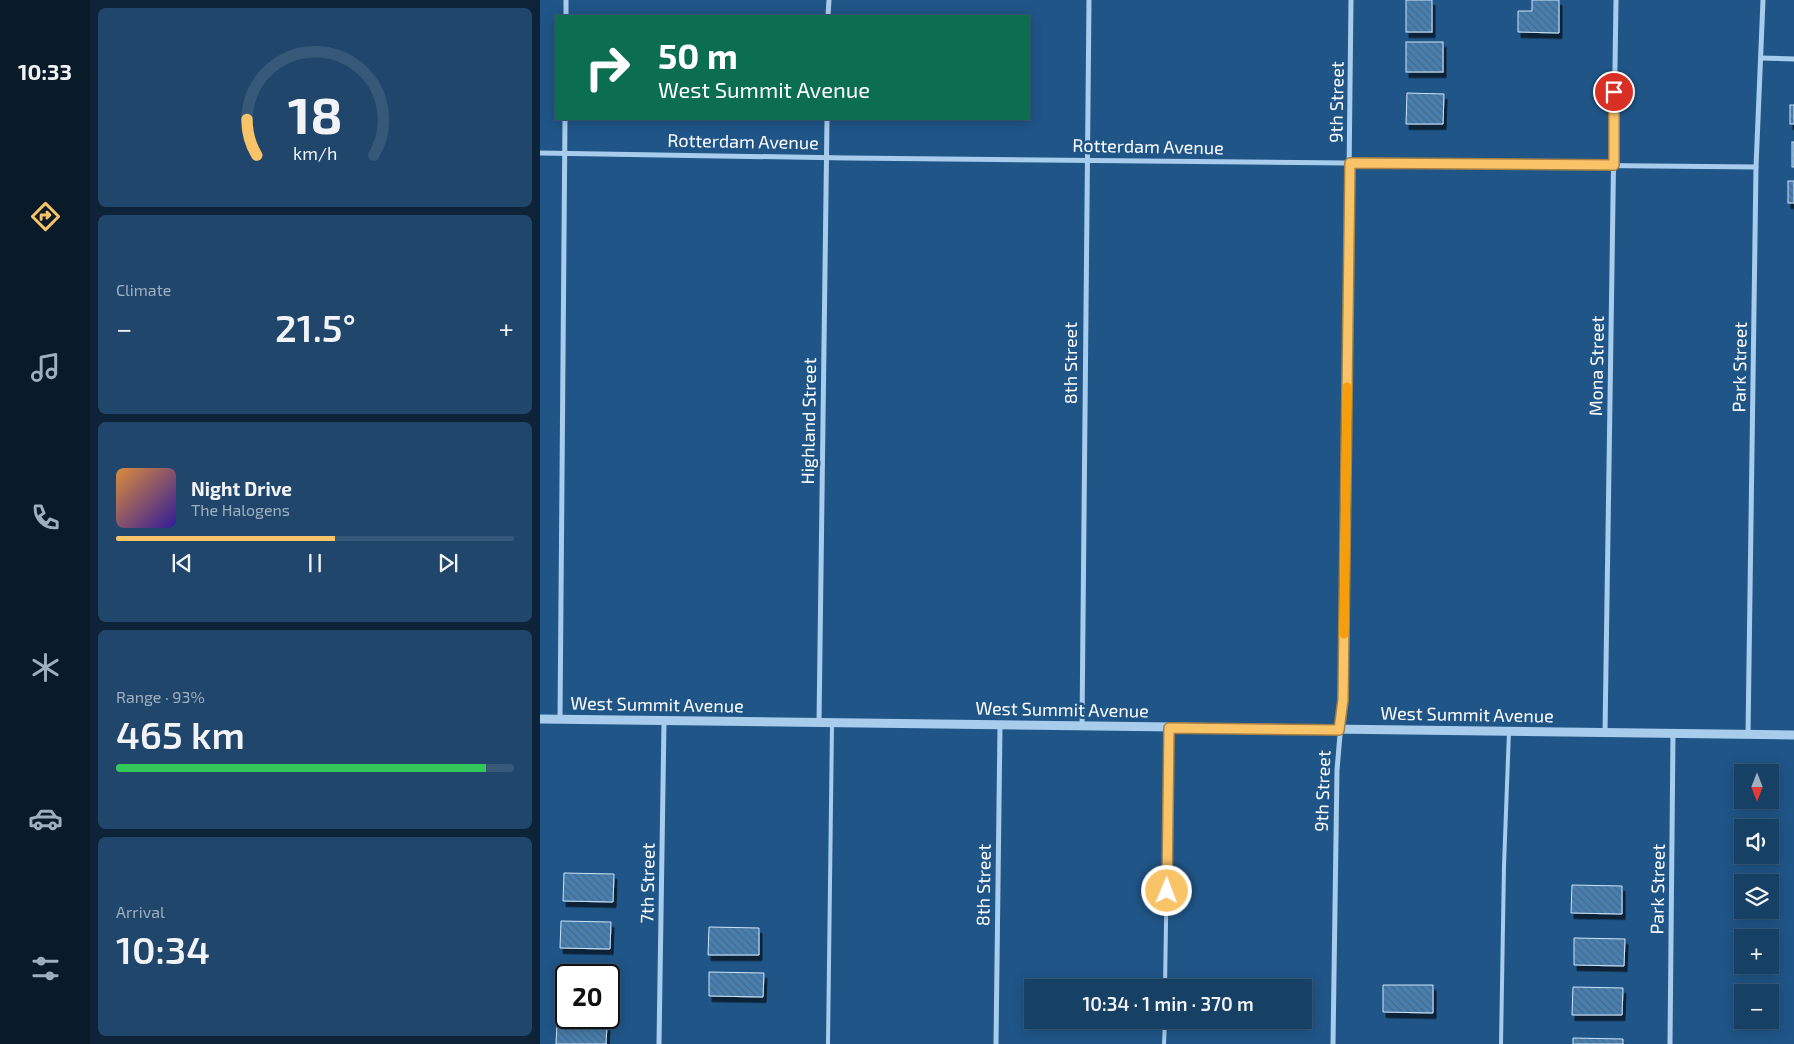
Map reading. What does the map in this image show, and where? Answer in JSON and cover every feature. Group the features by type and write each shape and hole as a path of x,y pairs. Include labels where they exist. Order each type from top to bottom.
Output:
{"street":[{"path":"566,0 566,15"},
{"path":"828,15 829,0"},
{"name":"8th Street","path":"1082,726 1089,0"},
{"name":"9th Street","path":"1333,1044 1336,770 1343,700 1352,0"},
{"name":"Mona Street","path":"1605,733 1616,0"},
{"name":"Park Street","path":"1748,735 1756,167 1762,0"},
{"path":"1761,58 1794,59"},
{"path":"560,719 565,120"},
{"name":"Highland Street","path":"818,723 827,120"},
{"name":"Rotterdam Avenue","path":"540,152 1756,167"},
{"name":"West Summit Avenue","path":"540,719 1794,735"},
{"name":"7th Street","path":"659,1044 664,722"},
{"name":"8th Street","path":"996,1044 1000,726"},
{"name":"Park Street","path":"1670,1044 1673,733"}],"lane":[{"path":"828,1044 832,723"},
{"path":"1165,979 1169,728"},
{"path":"1501,1044 1504,866 1509,731"},
{"path":"1164,1044 1165,1029"}],"building":[{"path":"1406,0 1432,0 1432,32 1406,32"},
{"path":"1532,0 1559,0 1559,33 1518,32 1518,11 1532,11"},
{"path":"1406,42 1443,42 1443,72 1406,72"},
{"path":"1407,93 1444,94 1443,124 1406,124"},
{"path":"1790,105 1794,105 1794,124 1790,124"},
{"path":"1792,142 1794,142 1794,167 1792,167"},
{"path":"1788,181 1794,181 1794,203 1788,203"},
{"path":"564,873 614,874 613,902 563,901"},
{"path":"1572,885 1622,886 1622,914 1571,913"},
{"path":"561,921 611,922 610,949 560,948"},
{"path":"709,927 759,928 759,955 708,955"},
{"path":"1574,938 1625,939 1624,966 1574,965"},
{"path":"709,972 764,973 763,997 709,996"},
{"path":"1383,985 1433,985 1433,1013 1383,1012"},
{"path":"1573,987 1623,988 1622,1015 1572,1015"},
{"path":"557,1029 607,1029 606,1044 556,1044"},
{"path":"1573,1038 1623,1039 1623,1044 1573,1044"}],"slow traffic":[{"path":"1344,634 1347,387"}],"route":[{"path":"1167,891 1169,728 1339,730 1343,700 1350,163 1614,165 1614,92"}]}
